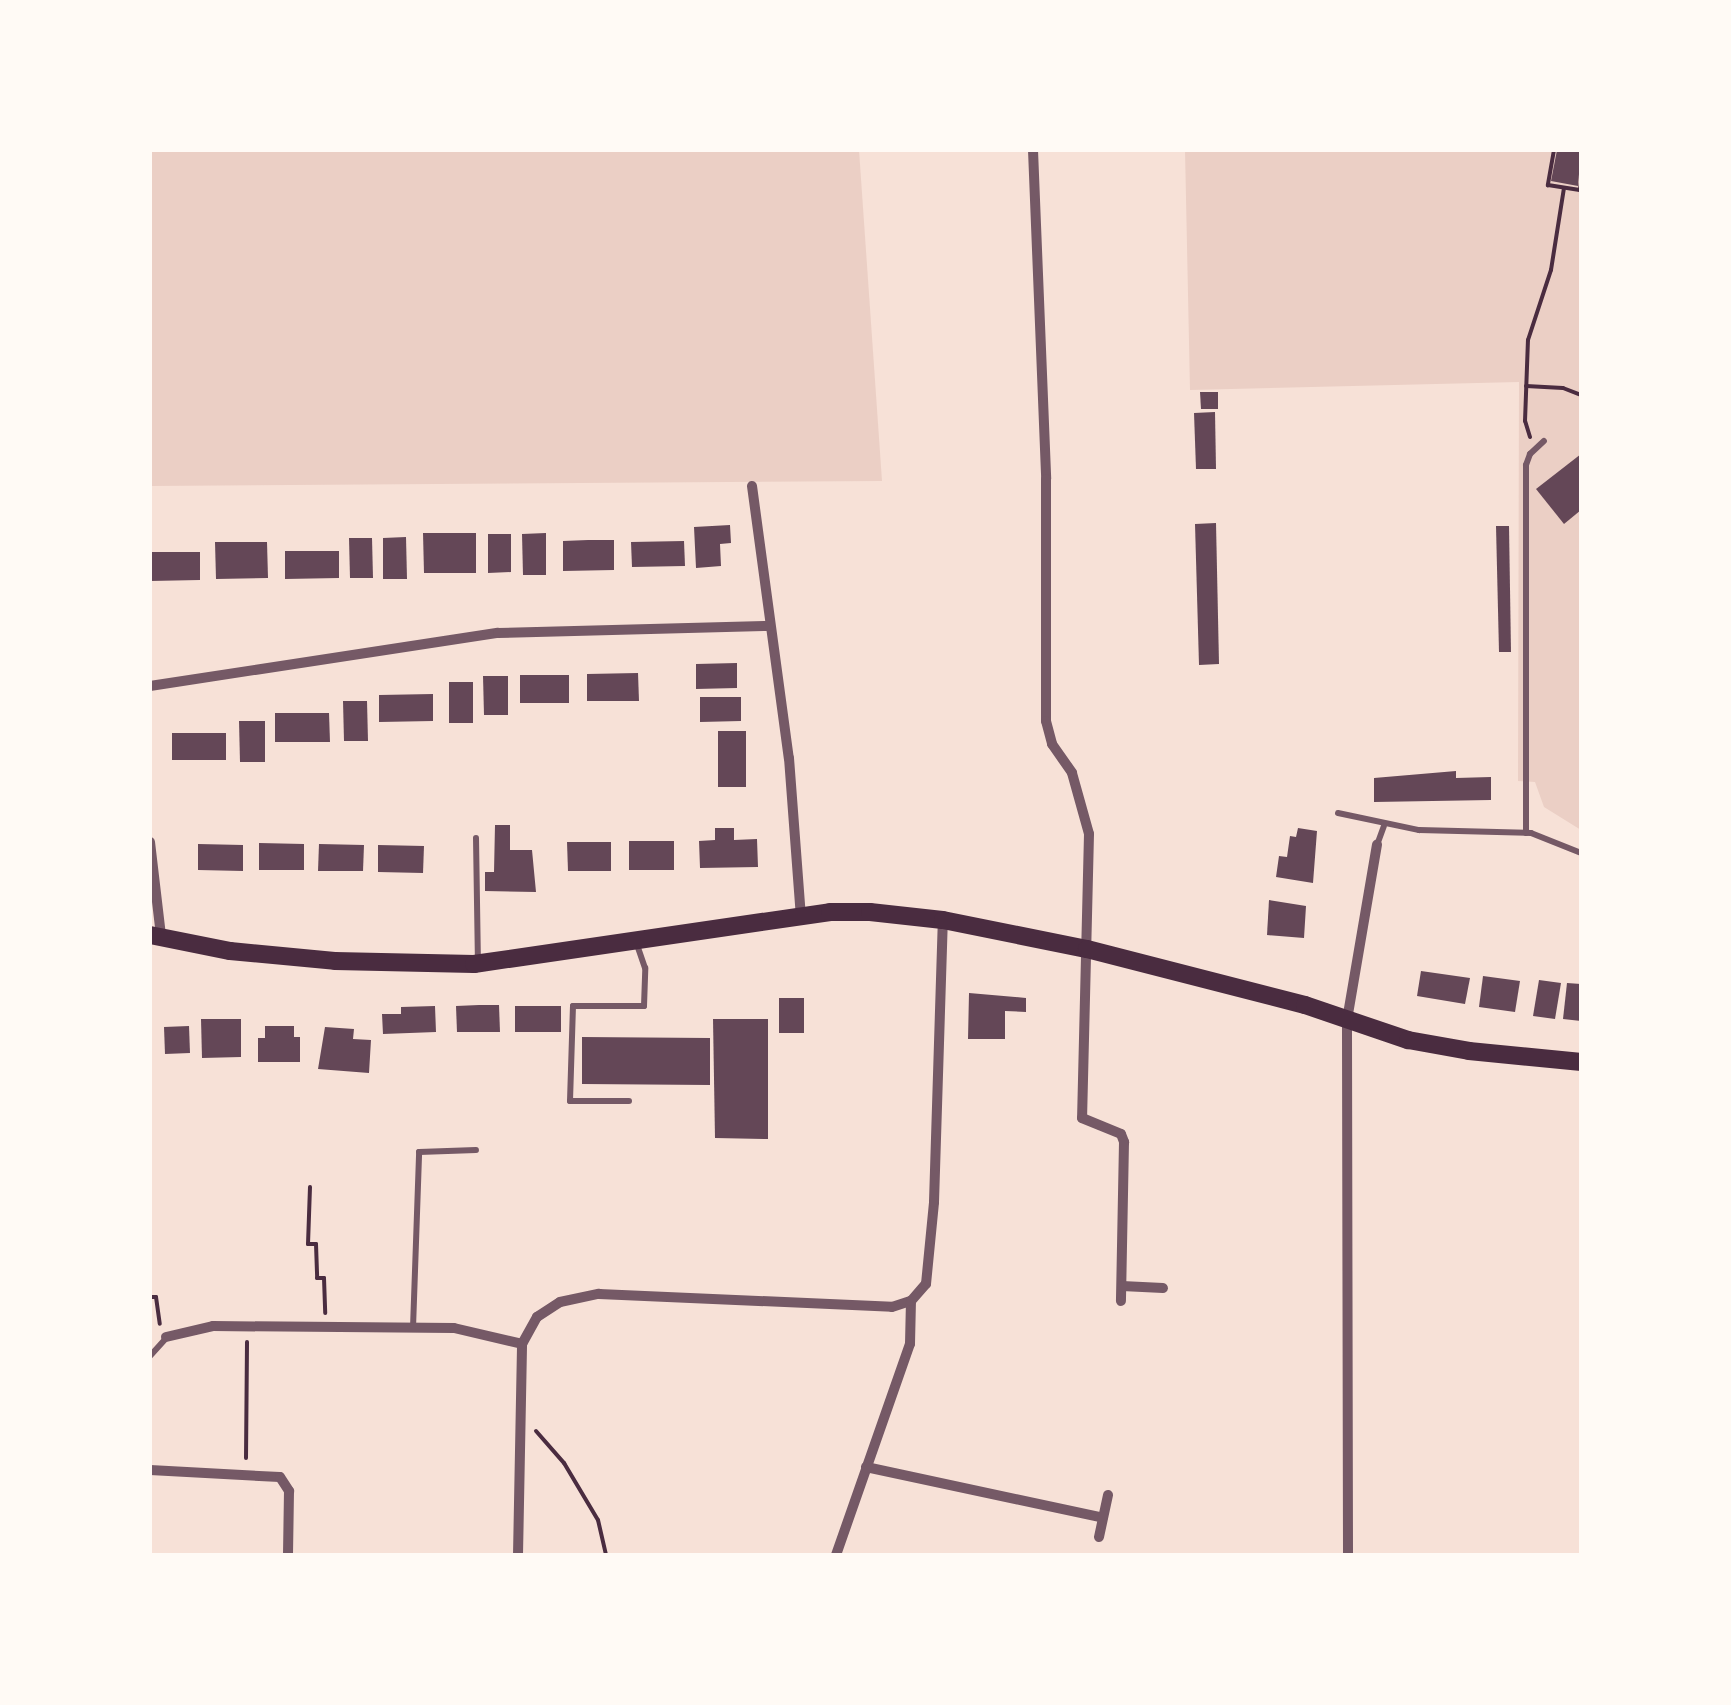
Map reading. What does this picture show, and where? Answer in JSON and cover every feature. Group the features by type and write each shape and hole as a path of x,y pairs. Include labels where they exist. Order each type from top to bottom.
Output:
{"main road":[{"path":"155,936 230,950 336,961 478,964 801,917 870,912 944,920 1087,950 1408,1040 1469,1051 1581,1062"}],"street":[{"path":"1033,150 1046,479 1046,721 1052,744 1072,773 1088,827 1082,1118 1121,1134 1124,1142 1122,1301"},
{"path":"752,486 789,758 801,917"},
{"path":"150,686 498,633 770,626"},
{"path":"150,842 155,936"},
{"path":"1348,1555 1347,1020 1377,845"},
{"path":"518,1555 522,1344 538,1317 560,1302 599,1294 892,1307 911,1301 926,1284 934,1202 944,920"},
{"path":"1122,1286 1164,1288"},
{"path":"836,1555 910,1344 911,1301"},
{"path":"166,1337 213,1326 454,1328 522,1344"},
{"path":"866,1467 1103,1518"},
{"path":"150,1470 246,1472 280,1477 289,1491 288,1555"},
{"path":"1099,1537 1108,1494"}],"lane":[{"path":"1526,833 1526,473 1534,450 1544,441"},
{"path":"1338,813 1384,826 1526,833 1581,852"},
{"path":"1377,845 1384,826"},
{"path":"476,838 478,964"},
{"path":"629,1101 570,1100 573,1006 644,1006 645,968 636,944"},
{"path":"413,1328 420,1152 476,1150"},
{"path":"150,1356 166,1337"}],"path":[{"path":"1554,150 1548,185 1580,190 1581,182"},
{"path":"1534,450 1526,421 1528,340 1551,270 1564,188"},
{"path":"1526,386 1563,388 1581,395"},
{"path":"310,1188 308,1244 316,1244 316,1278 324,1278 325,1328"},
{"path":"150,1297 156,1297 156,1317 166,1337"},
{"path":"246,1472 247,1327"},
{"path":"521,1414 564,1463 598,1520 606,1555"}],"shaded area":[{"path":"150,150 859,150 882,481 150,486"},
{"path":"1185,150 1581,150 1581,830 1544,807 1535,782 1518,781 1519,382 1190,390"}],"building":[{"path":"1557,150 1581,150 1578,186 1551,181"},
{"path":"1200,392 1218,392 1218,409 1201,409"},
{"path":"1215,412 1216,469 1196,469 1194,413"},
{"path":"1581,454 1581,510 1564,524 1536,489"},
{"path":"1216,523 1219,664 1199,665 1195,524"},
{"path":"730,525 731,543 720,544 721,566 696,568 694,527"},
{"path":"1496,526 1509,526 1511,652 1499,652"},
{"path":"423,533 476,533 476,573 424,573"},
{"path":"546,533 546,575 523,575 522,534"},
{"path":"488,534 511,534 511,572 488,573"},
{"path":"406,537 407,579 383,579 383,538"},
{"path":"349,538 372,538 373,578 350,578"},
{"path":"614,540 614,570 563,571 563,541"},
{"path":"684,541 685,566 632,567 631,542"},
{"path":"215,542 267,542 268,578 216,579"},
{"path":"285,551 339,551 339,578 285,579"},
{"path":"150,552 200,552 200,580 150,581"},
{"path":"737,663 737,688 696,689 696,664"},
{"path":"638,673 639,701 587,701 587,674"},
{"path":"520,675 569,675 569,703 520,703"},
{"path":"483,676 508,676 508,715 484,715"},
{"path":"449,682 473,682 473,723 449,723"},
{"path":"433,694 433,721 379,722 379,695"},
{"path":"700,697 741,697 741,721 700,722"},
{"path":"343,701 367,701 368,741 344,741"},
{"path":"275,713 329,713 330,742 275,742"},
{"path":"239,721 265,721 265,762 240,762"},
{"path":"718,731 746,731 746,787 718,787"},
{"path":"172,733 226,733 226,760 172,760"},
{"path":"1456,771 1456,778 1491,777 1491,800 1374,802 1374,778"},
{"path":"495,825 510,825 510,850 532,850 536,892 485,891 485,872 494,872"},
{"path":"715,828 734,828 734,840 757,839 758,867 700,868 699,841 715,840"},
{"path":"1298,828 1317,831 1313,883 1276,877 1279,856 1287,857 1290,836 1296,837"},
{"path":"629,841 674,841 674,870 629,870"},
{"path":"567,842 611,842 611,871 568,871"},
{"path":"259,843 304,844 304,870 259,870"},
{"path":"198,844 243,845 243,871 198,870"},
{"path":"319,844 364,845 363,871 318,871"},
{"path":"378,845 424,846 423,873 378,872"},
{"path":"1269,900 1306,906 1304,938 1267,935"},
{"path":"1421,971 1470,978 1465,1004 1417,996"},
{"path":"1483,976 1520,981 1515,1012 1479,1007"},
{"path":"1539,980 1561,983 1555,1019 1533,1016"},
{"path":"1567,983 1581,984 1581,1021 1563,1019"},
{"path":"969,993 1026,998 1026,1012 1005,1011 1005,1039 968,1039"},
{"path":"779,998 804,998 804,1033 779,1033"},
{"path":"499,1005 500,1032 457,1032 456,1006"},
{"path":"435,1006 436,1032 383,1034 382,1014 401,1014 401,1007"},
{"path":"515,1006 561,1006 561,1032 515,1032"},
{"path":"201,1019 241,1019 241,1057 202,1058"},
{"path":"713,1019 768,1019 768,1139 715,1138"},
{"path":"189,1026 190,1053 165,1054 164,1027"},
{"path":"265,1026 294,1026 294,1037 300,1037 300,1062 258,1062 258,1038 265,1038"},
{"path":"325,1027 354,1029 353,1039 371,1040 369,1073 318,1069"},
{"path":"582,1037 710,1038 710,1085 582,1084"}]}
